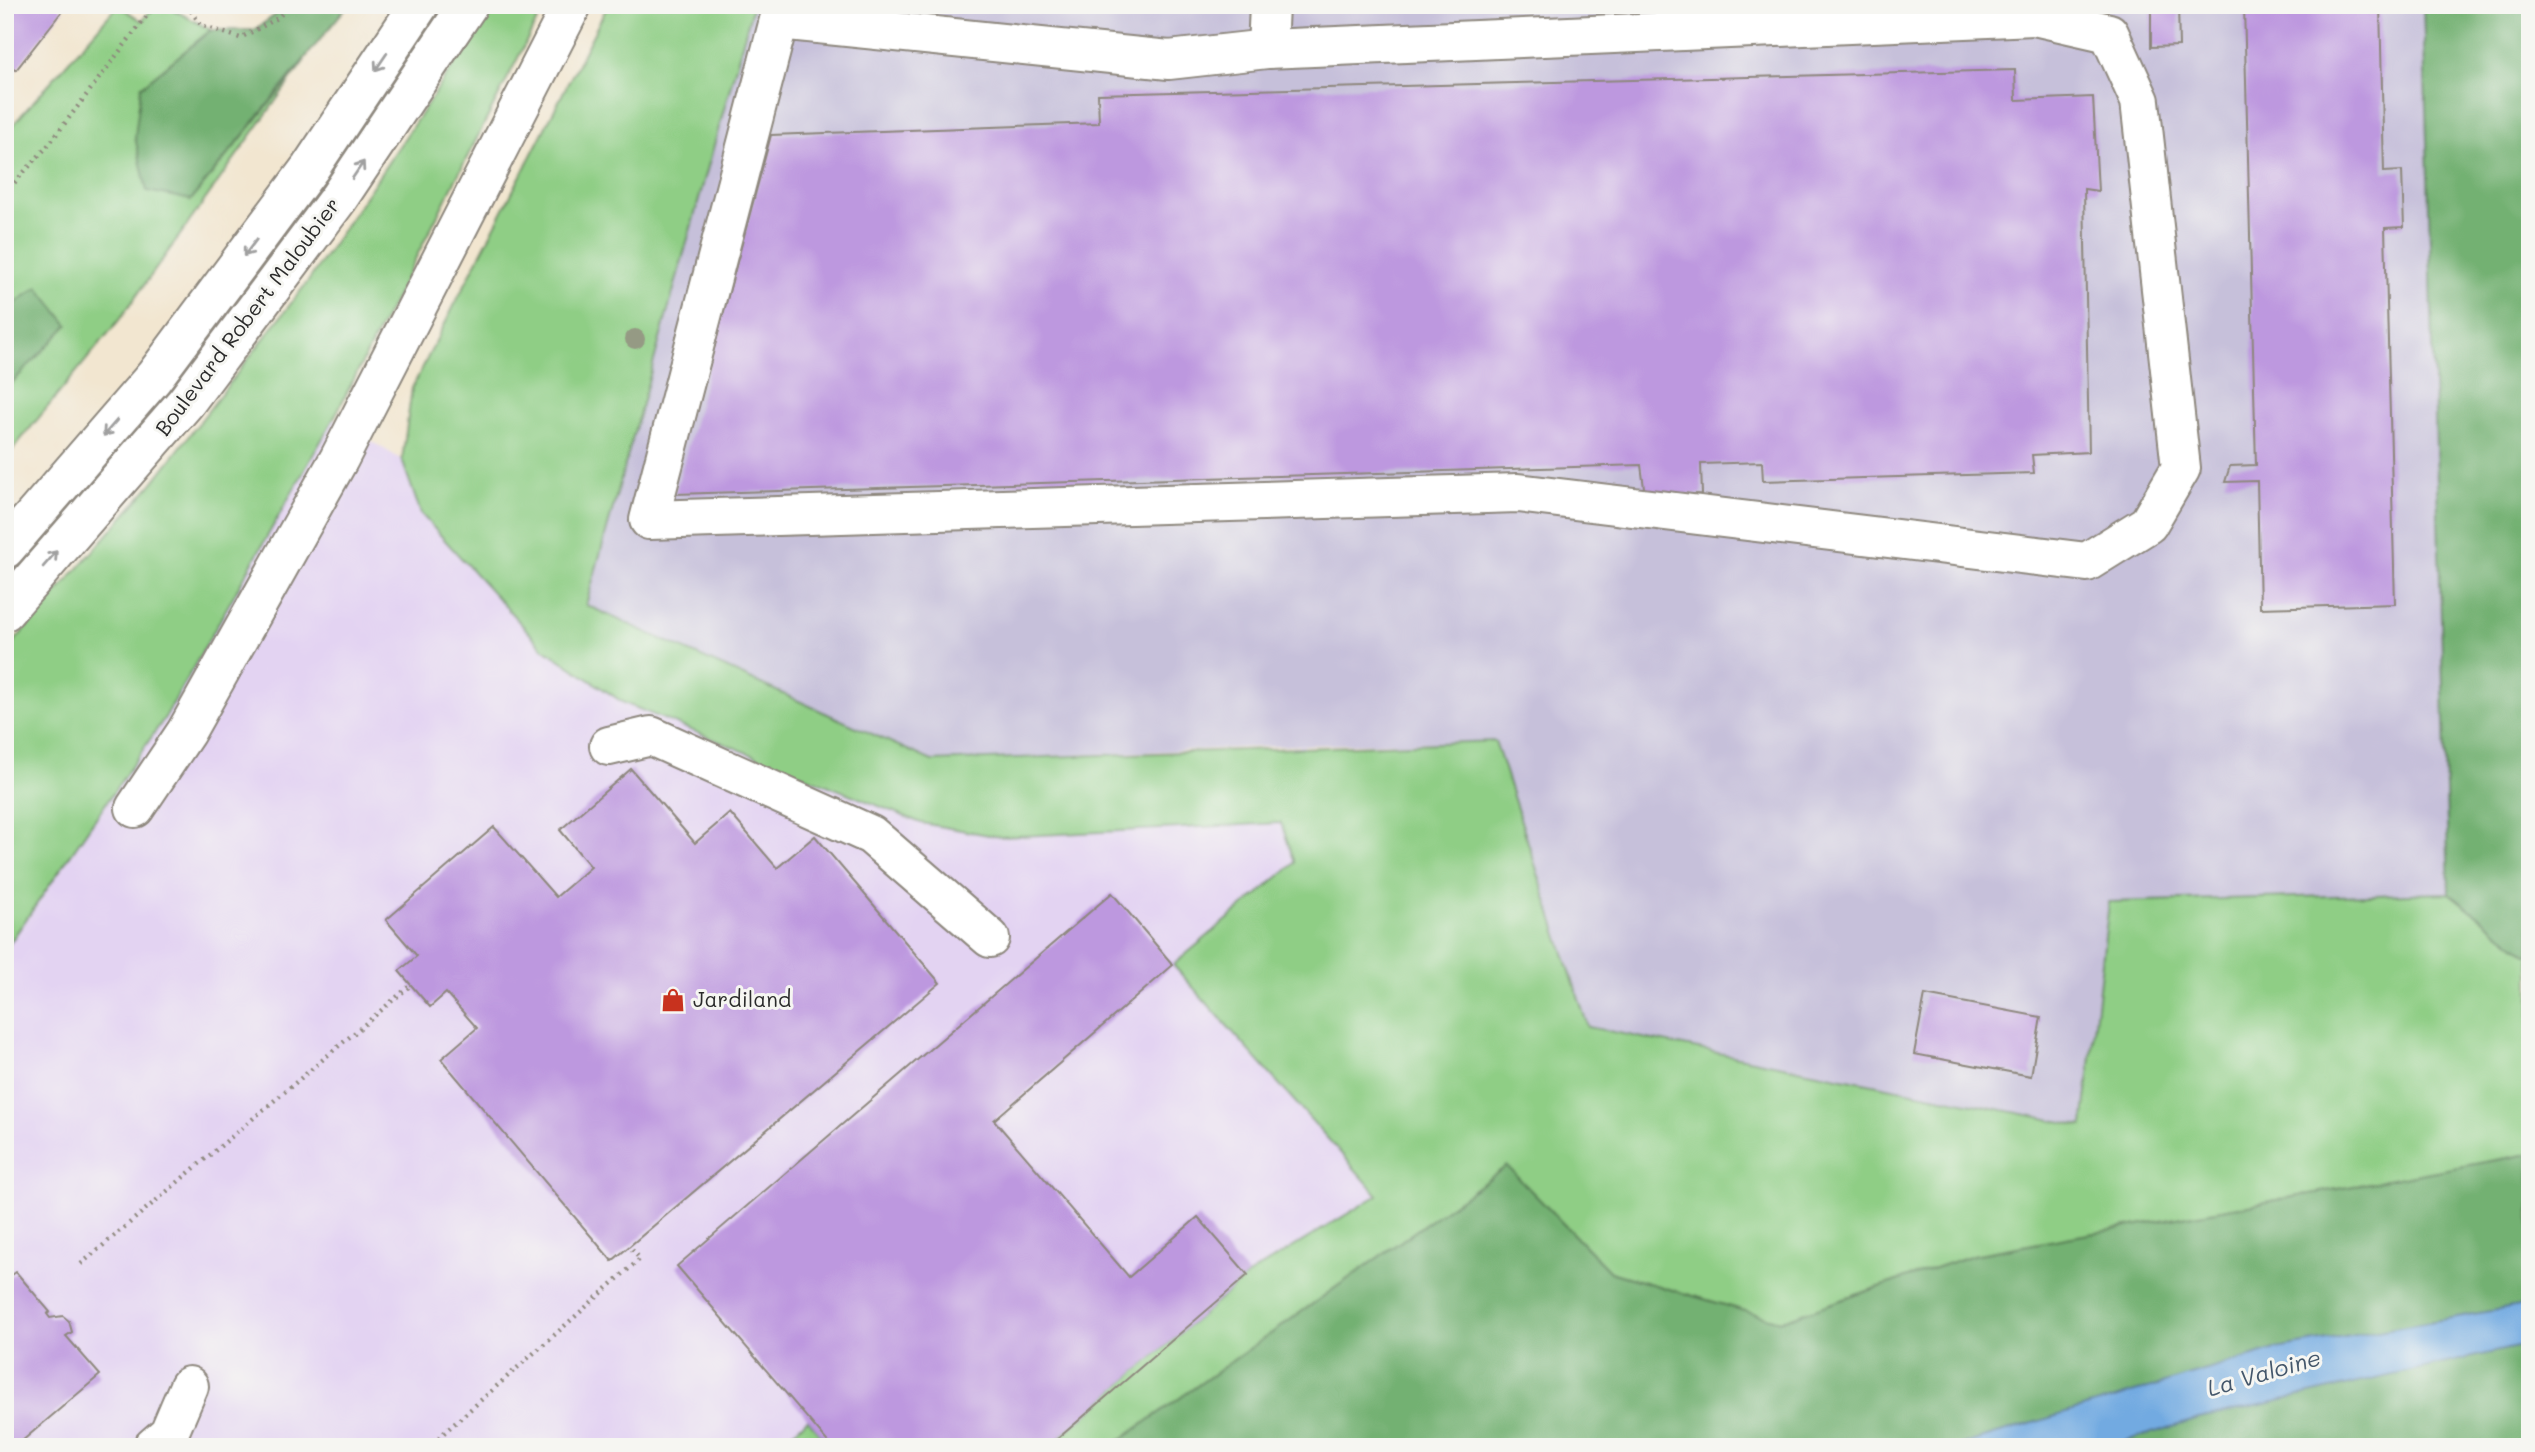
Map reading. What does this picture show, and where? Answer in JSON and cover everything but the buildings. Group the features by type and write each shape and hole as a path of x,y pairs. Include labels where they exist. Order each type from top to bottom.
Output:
{"main road":[{"name":"Boulevard Robert Maloubier","path":"5,550 154,377 310,168 419,5"},
{"name":"Boulevard Robert Maloubier","path":"5,611 186,402 338,199 468,5"},
{"path":"135,808 186,732 332,470 572,5"},
{"path":"1267,49 1269,5"},
{"path":"2034,11 2109,33 2140,101 2181,468 2148,524 2087,562 1518,493 649,520 779,20 1169,60 1267,49 2034,11"},
{"path":"609,746 651,736 871,835 990,939"},
{"path":"153,1447 169,1433 189,1386"}],"path":[{"path":"5,193 46,148 155,5"},
{"path":"187,5 201,25 240,38 278,18 289,5"},
{"path":"81,1264 411,985"},
{"path":"428,1447 640,1259 630,1247"}],"shaded area":[{"path":"753,5 2423,5 2449,893 2109,902 2084,1126 1588,1027 1495,741 1303,745 932,761 586,605"},
{"path":"334,418 402,460 421,515 921,823 1303,745 1588,1027 1111,1447 5,1447 7,943 166,716"}],"green space":[{"path":"118,5 142,21 155,5 165,5 211,30 141,87 191,200 305,60 120,319 5,459 5,134"},
{"path":"289,5 348,5 191,200 147,191 135,137 141,87 211,30 254,30"},
{"path":"494,5 545,5 334,418 166,716 5,950 5,652 151,485 309,280"},
{"path":"608,5 753,5 586,605 932,761 1495,741 1588,1027 2083,1126 2109,902 2449,893 2530,956 2530,1154 1973,1255 1780,1321 1610,1272 1507,1166 1111,1447 1048,1447 1248,1275 1378,1195 1173,965 1295,863 1281,823 1000,837 921,823 624,703 543,648 421,514 402,460 412,388"},
{"path":"2423,5 2530,5 2530,956 2449,893"},
{"path":"38,287 68,325 5,390 5,310"},
{"path":"2530,1154 2530,1447 1111,1447 1507,1166 1610,1272 1780,1321 1973,1255"},
{"path":"808,1419 832,1447 791,1447 785,1439"}],"water":[{"name":"La Valoine","path":"2530,1304 2530,1344 2199,1419 2105,1447 1954,1447 2276,1349"}],"place":[{"name":"Jardiland","path":"673,1000"}]}
